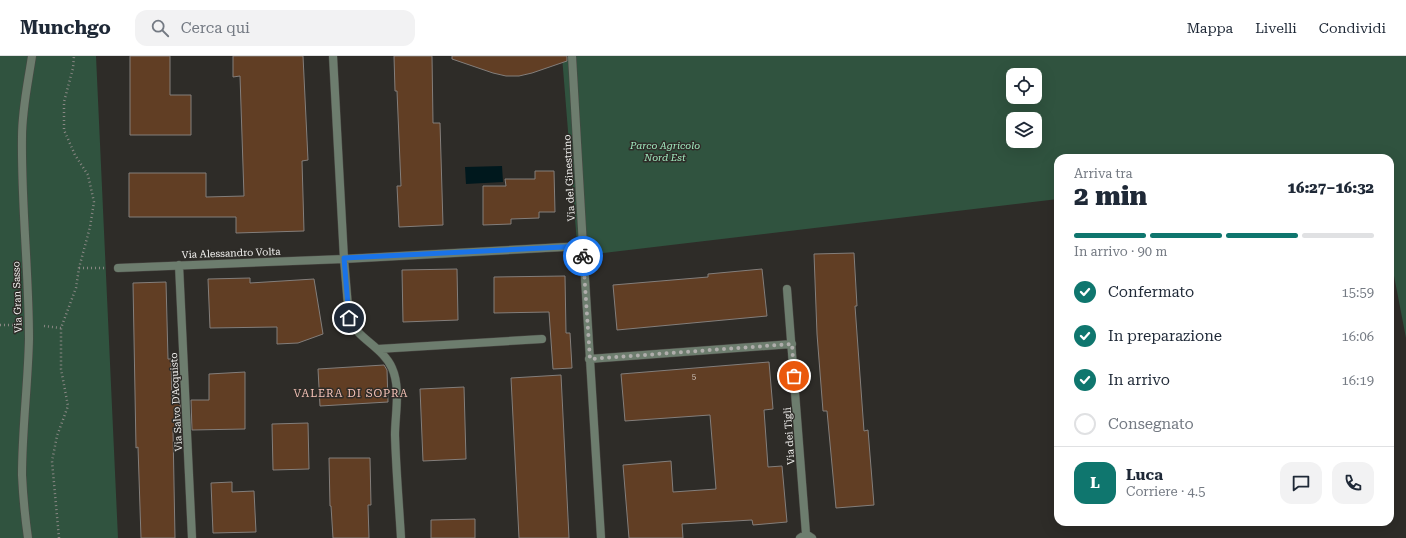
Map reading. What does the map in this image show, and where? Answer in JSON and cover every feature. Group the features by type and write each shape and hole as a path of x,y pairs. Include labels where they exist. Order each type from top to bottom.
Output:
{"street":[{"name":"Via Gran Sasso","path":"28,538 22,475 28,380 29,325 23,199 22,136 23,111 32,56"},
{"path":"333,56 348,310 351,323 357,331 386,357 392,369 397,387 395,436 401,538"},
{"name":"Via del Ginestrino","path":"572,56 601,538"},
{"name":"Via Alessandro Volta","path":"118,268 583,246"},
{"name":"Via Salvo D'Acquisto","path":"179,265 192,538"},
{"name":"Via dei Tigli","path":"787,289 806,537"},
{"path":"378,349 542,339"},
{"path":"590,359 792,344"}],"path":[{"path":"59,538 52,461 57,436 68,406 61,369 61,328 76,288 79,268 90,227 94,202 88,175 75,156 64,130 64,102 73,68 74,56"},
{"path":"79,268 118,268"}],"green space":[{"path":"0,56 96,56 118,538 0,538"},
{"name":"Parco Agricolo Nord Est","path":"562,56 1406,56 1406,338 1394,276 1394,154 1054,154 1054,199 578,256"}],"water":[{"path":"502,166 503,182 466,184 465,167"}],"building":[{"path":"130,56 170,56 170,95 191,95 191,135 130,135"},
{"path":"233,56 303,56 308,160 302,161 304,231 236,233 236,217 129,217 129,173 206,173 206,197 244,196 240,76 233,77"},
{"path":"394,56 432,56 433,123 440,123 443,225 399,227 397,186 401,186"},
{"path":"452,56 567,56 567,61 532,73 519,76 506,76 452,59"},
{"path":"535,171 554,171 555,212 539,212 539,218 511,219 511,224 483,225 483,186 506,186 505,179 535,179"},
{"path":"854,253 857,306 855,306 864,431 868,430 874,505 836,508 827,411 823,411 817,334 814,254"},
{"path":"457,269 458,320 403,322 402,270"},
{"path":"762,269 767,316 617,330 613,285 708,277 708,274"},
{"path":"565,276 566,333 570,333 572,368 553,369 549,312 494,313 494,277"},
{"path":"250,278 250,283 314,279 323,334 298,343 277,344 277,327 210,328 208,279"},
{"path":"166,282 168,359 171,359 172,400 180,400 181,430 173,430 175,538 141,538 138,447 136,448 133,283"},
{"path":"769,362 773,409 764,410 768,467 782,466 787,522 753,525 752,520 682,524 683,538 629,538 623,465 671,461 673,492 716,489 710,415 625,421 621,374"},
{"path":"384,365 387,370 388,402 320,406 318,369"},
{"path":"245,372 245,429 192,430 191,400 209,400 209,374"},
{"path":"561,375 569,538 519,538 511,378"},
{"path":"464,387 466,459 423,461 420,389"},
{"path":"308,423 309,469 273,470 272,424"},
{"path":"329,458 370,458 371,505 368,505 369,538 333,538 330,506"},
{"path":"232,482 232,492 254,491 256,532 213,533 211,483"},
{"path":"475,519 475,538 431,538 431,520"}],"way so far":[{"path":"583,256 590,359 792,344 794,376"}],"district":[{"name":"VALERA DI SOPRA","path":"351,393"}],"route":[{"path":"349,318 344,258 583,246 583,256"}]}
